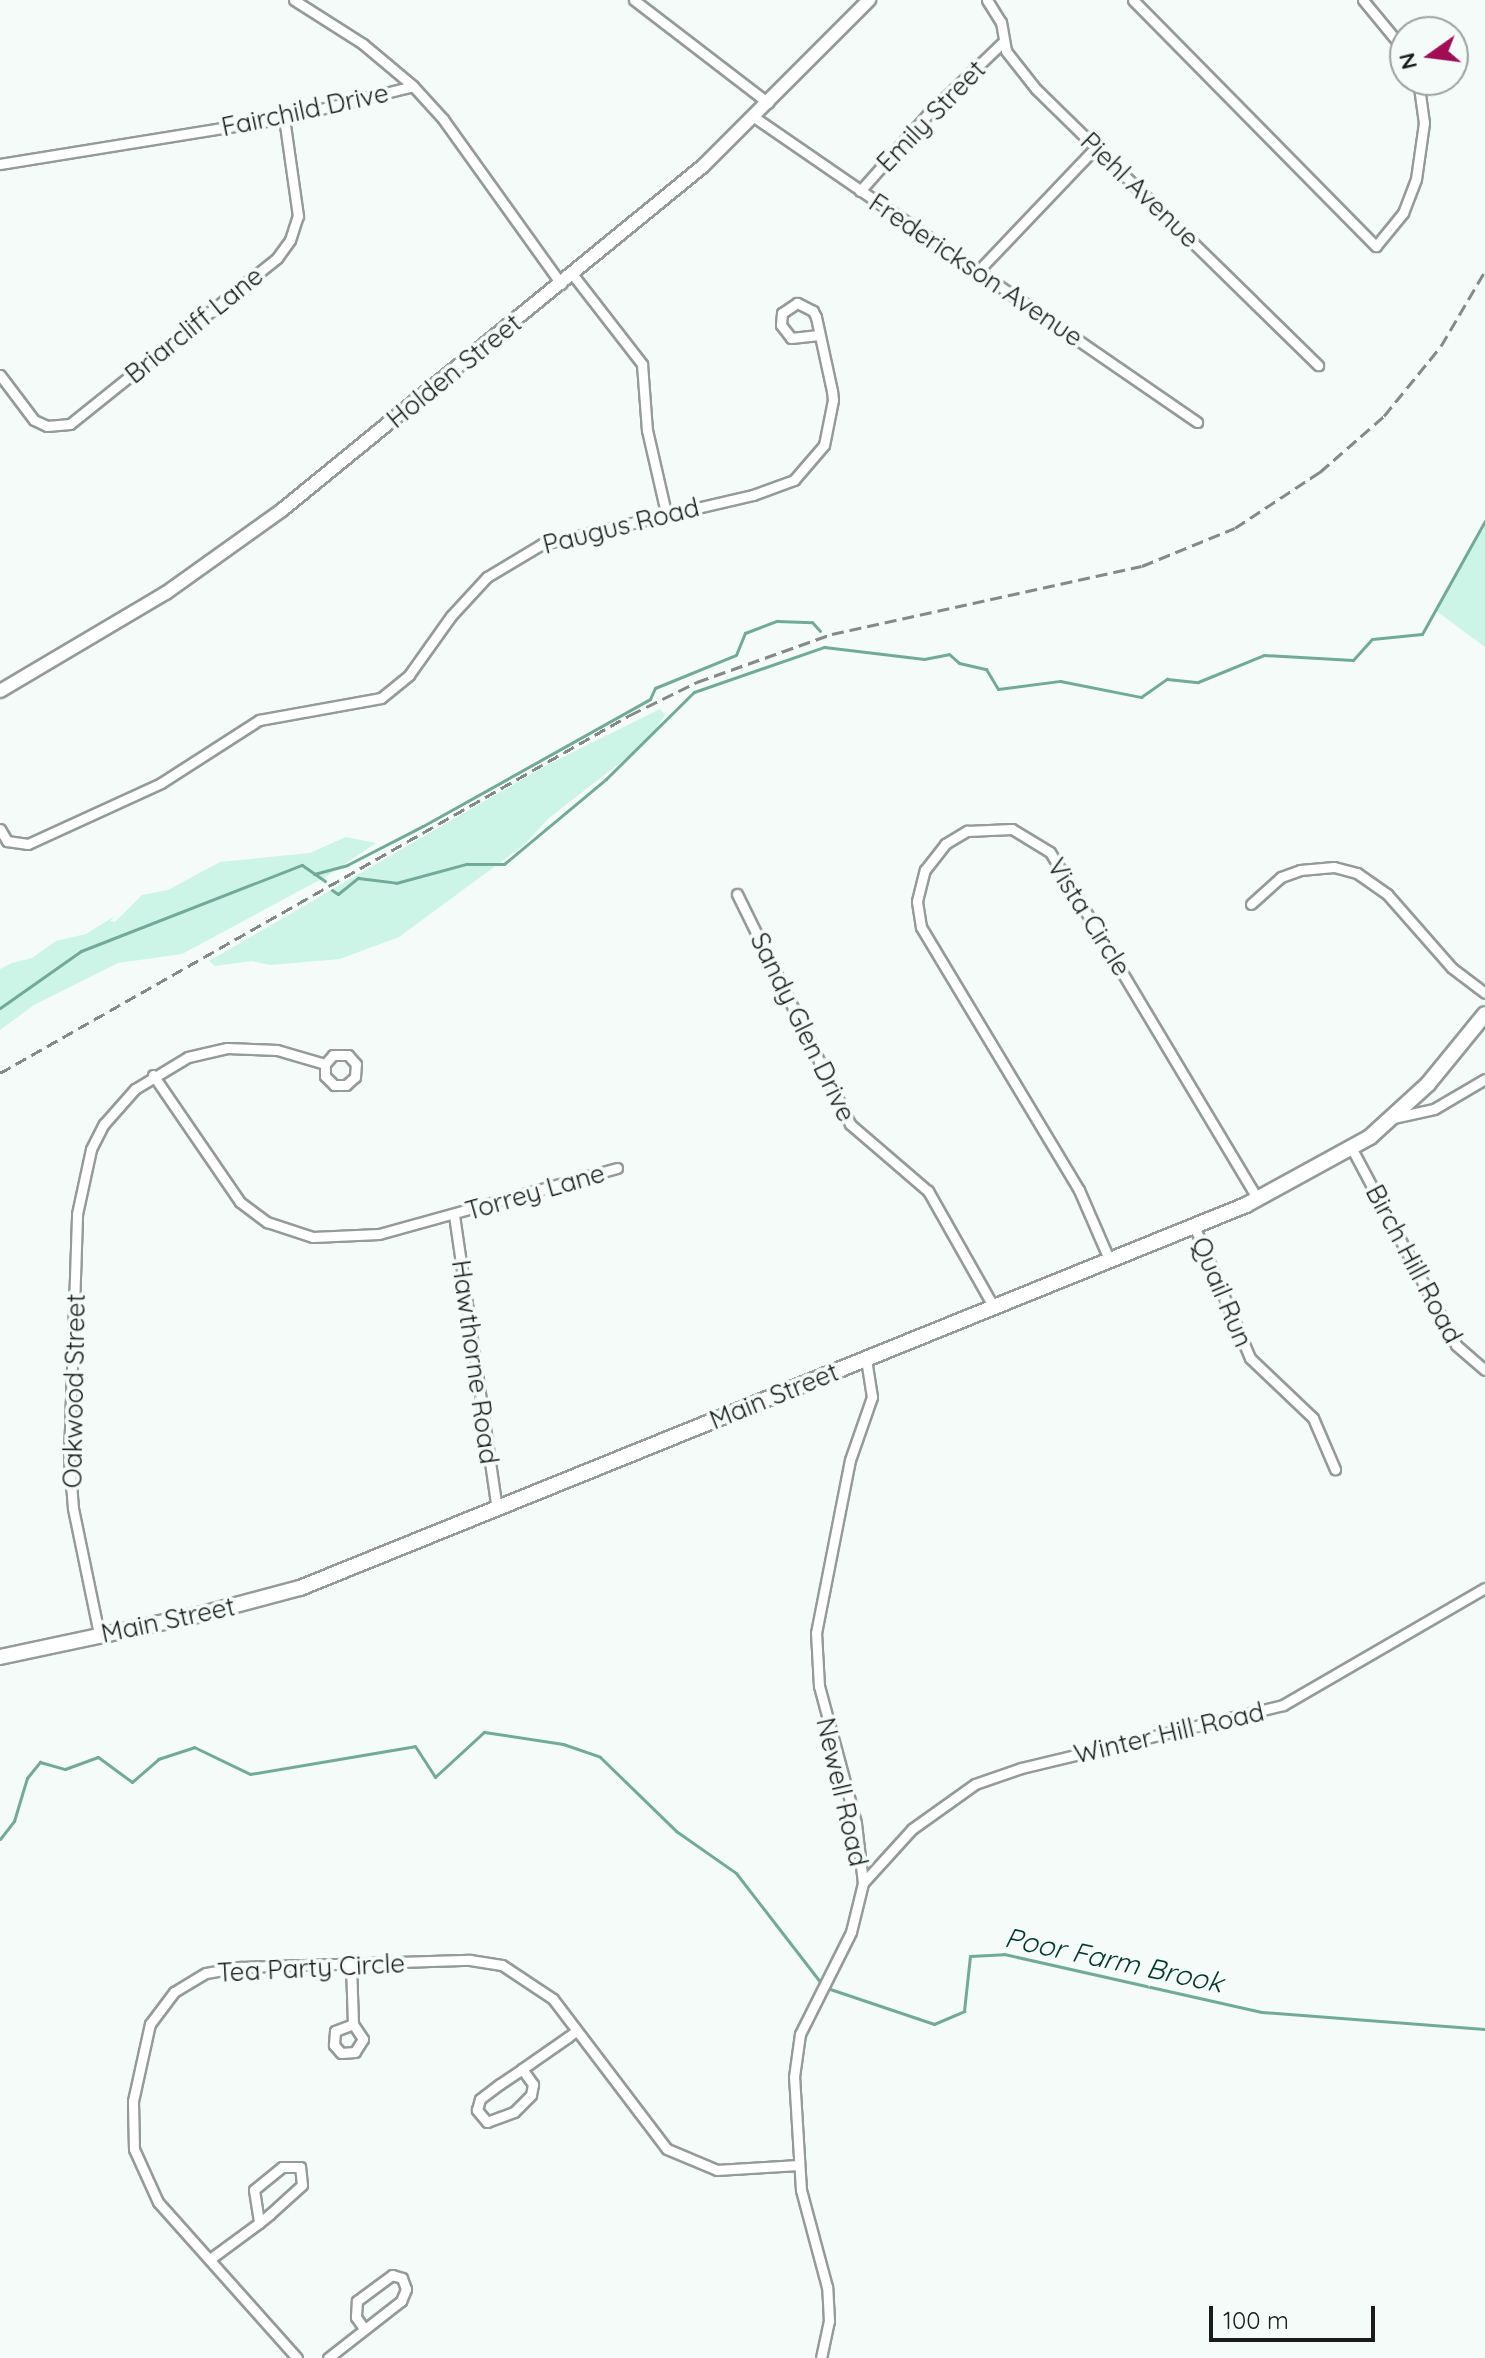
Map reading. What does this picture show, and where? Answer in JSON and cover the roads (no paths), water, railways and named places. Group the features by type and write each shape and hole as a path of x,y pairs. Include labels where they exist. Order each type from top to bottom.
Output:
{"main road":[{"name":"Holden Street","path":"2,686 166,593 270,519 573,275 754,117 869,0"},
{"name":"Main Street","path":"0,1657 300,1588 866,1359 992,1304 1258,1200 1352,1149 1393,1118 1484,1018"}],"street":[{"path":"294,0 363,44 413,86"},
{"path":"634,0 768,103"},
{"name":"Piehl Avenue","path":"987,0 1001,22 1004,41 1019,70 1318,365"},
{"path":"1133,0 1376,246 1403,213 1416,179 1424,123 1420,96"},
{"path":"1363,0 1389,32"},
{"name":"Emily Street","path":"860,191 928,114 1004,41"},
{"name":"Fairchild Drive","path":"0,164 284,118 413,86 443,119 561,284"},
{"name":"Frederickson Avenue","path":"754,117 1197,422"},
{"name":"Briarcliff Lane","path":"0,375 34,420 47,426 70,424 277,258 298,216 284,118"},
{"path":"978,271 1095,148"},
{"path":"573,275 642,364 647,430 666,513"},
{"name":"Paugus Road","path":"0,829 7,841 28,844 119,805 278,713 356,706 381,698 403,682 457,608 504,565 552,539 770,491 808,468 824,445 833,419 819,335 809,307 797,303 782,313 781,325 791,338 819,335"},
{"name":"Vista Circle","path":"1109,1259 1079,1190 921,927 917,901 925,870 945,844 967,831 1012,829 1050,852 1258,1200"},
{"path":"1251,904 1281,877 1300,870 1334,867 1357,873 1387,894 1452,968 1485,993"},
{"name":"Sandy Glen Drive","path":"737,894 850,1124 928,1191 992,1304"},
{"name":"Oakwood Street","path":"99,1634 70,1483 79,1190 97,1136 124,1099 153,1075 188,1057 236,1048 277,1050 325,1064"},
{"name":"Torrey Lane","path":"153,1075 240,1202 275,1225 313,1237 346,1239 454,1215 617,1168"},
{"path":"1393,1118 1434,1109 1485,1079"},
{"name":"Birch Hill Road","path":"1352,1149 1460,1352 1485,1370"},
{"name":"Hawthorne Road","path":"454,1215 497,1509"},
{"name":"Quail Run","path":"1194,1226 1250,1358 1313,1418 1335,1469"},
{"name":"Newell Road","path":"821,2358 829,2321 827,2287 798,2165 796,2056 819,1993 851,1932 863,1883 856,1823 819,1686 816,1633 850,1460 872,1397 866,1359"},
{"name":"Winter Hill Road","path":"863,1883 912,1829 975,1784 1021,1768 1283,1705 1485,1588"},
{"name":"Tea Party Circle","path":"297,2358 158,2202 136,2159 133,2101 150,2024 174,1992 206,1973 470,1960 502,1965 546,1992 649,2132 678,2156 717,2170 798,2165"},
{"path":"351,1964 353,2024"},
{"path":"522,2069 533,2084 531,2095 514,2112 487,2122 477,2110 480,2099 522,2069 576,2031"},
{"path":"210,2259 259,2223 302,2185 300,2167 282,2167 254,2190 259,2223"},
{"path":"328,2358 401,2301 406,2289 402,2278 392,2275 357,2301 356,2317 364,2329"}],"waterway":[{"path":"332,890 338,894 358,878 396,883 466,864 504,864 606,779 694,692 824,647 924,659 949,654 959,663 986,669 998,689 1060,681 1141,697 1167,679 1198,682 1264,655 1353,660 1372,639 1422,634 1485,521"},
{"path":"314,874 347,865 423,826 650,699 655,688 736,655 745,633 777,621 812,622 820,631"},
{"path":"0,1008 81,951 302,865 325,881"},
{"name":"Poor Farm Brook","path":"0,1839 14,1821 27,1778 40,1762 65,1769 98,1757 132,1782 158,1759 194,1747 250,1774 415,1746 435,1777 484,1732 563,1744 600,1757 676,1831 736,1873 821,1983"},
{"name":"Poor Farm Brook","path":"827,1988 934,2024 964,2011 970,1956 1004,1954 1262,2012 1485,2029"}],"railway":[{"path":"0,1073 630,715 697,682 832,634 1142,566 1235,528 1320,472 1384,416 1441,346 1485,271"}]}
